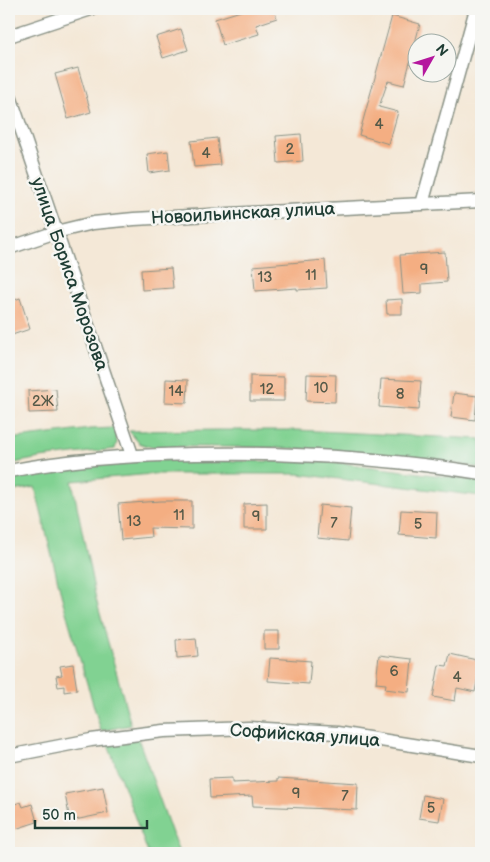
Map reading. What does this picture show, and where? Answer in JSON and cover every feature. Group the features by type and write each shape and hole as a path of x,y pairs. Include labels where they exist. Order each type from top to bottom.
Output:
{"street":[{"path":"9,36 91,9"},
{"path":"422,204 476,9"},
{"name":"улица Бориса Морозова","path":"9,93 132,455"},
{"name":"Новоильинская улица","path":"9,248 56,232 93,224 134,219 481,201"},
{"path":"9,471 51,463 132,455 231,453 327,455 481,473"},
{"name":"Софийская улица","path":"9,756 91,740 154,732 249,728 337,734 481,756"}],"green space":[{"path":"115,428 117,442 115,449 40,458 9,464 9,439"},
{"path":"297,430 481,439 481,468 440,461 358,452 234,447 151,447 139,443 129,431"},
{"path":"140,460 334,462 481,481 481,496 298,474 152,474 72,481 96,599 131,725 101,731 63,602 35,487 9,492 9,477 35,471"},
{"path":"138,738 179,853 148,853 107,742"}],"building":[{"path":"247,9 273,9 277,18 256,25 259,34 223,45 215,19"},
{"path":"392,16 420,24 418,32 408,32 408,70 404,85 388,81 379,107 398,112 389,144 359,135"},
{"path":"181,29 188,50 163,58 156,37"},
{"path":"78,68 91,112 68,119 55,74"},
{"path":"301,134 303,161 278,163 276,136"},
{"path":"217,138 220,165 194,167 191,141"},
{"path":"168,151 170,170 149,173 147,154"},
{"path":"445,252 447,282 422,284 422,293 403,294 400,255"},
{"path":"325,260 327,288 255,291 253,266"},
{"path":"171,268 173,288 142,290 141,270"},
{"path":"20,298 30,329 9,336 9,302"},
{"path":"402,299 402,314 387,314 386,300"},
{"path":"307,374 336,375 335,402 306,401"},
{"path":"250,376 284,377 284,401 250,401"},
{"path":"166,379 188,380 187,403 165,402"},
{"path":"381,379 421,381 419,410 379,407"},
{"path":"56,389 58,412 29,413 28,391"},
{"path":"454,393 477,396 475,420 451,417"},
{"path":"192,501 192,529 150,528 151,537 121,540 118,504"},
{"path":"267,503 267,529 244,529 244,504"},
{"path":"320,505 351,508 348,541 317,538"},
{"path":"401,510 437,512 436,538 399,535"},
{"path":"264,631 279,631 279,649 264,649"},
{"path":"196,638 198,656 177,658 176,640"},
{"path":"450,654 481,661 475,692 457,688 455,701 433,697 439,665 447,666"},
{"path":"379,655 412,659 409,692 385,689 386,684 376,683"},
{"path":"270,658 311,661 309,684 268,681"},
{"path":"73,664 77,690 64,692 64,686 58,687 56,676 62,675 60,666"},
{"path":"232,778 232,783 278,781 278,778 358,783 357,810 253,806 252,796 210,798 209,779"},
{"path":"103,787 108,813 70,821 65,794"},
{"path":"423,795 443,799 439,821 419,818"},
{"path":"21,802 23,807 32,804 37,822 9,831 9,806"}]}
